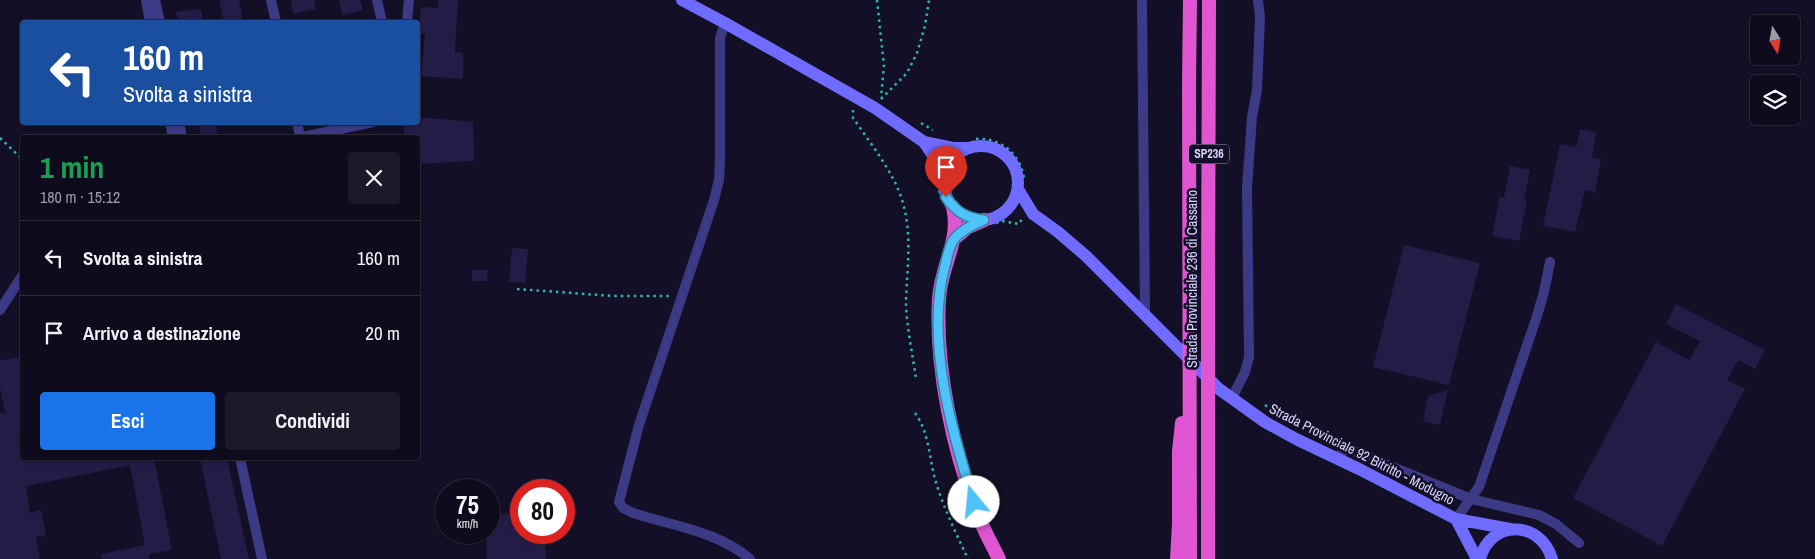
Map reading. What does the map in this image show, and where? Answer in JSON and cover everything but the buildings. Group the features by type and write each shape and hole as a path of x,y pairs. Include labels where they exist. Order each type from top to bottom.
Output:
{"highway":[{"name":"Strada Provinciale 236 di Cassano","path":"1190,0 1188,84 1190,559"},
{"name":"Strada Provinciale 236 di Cassano","path":"1208,559 1209,0"},
{"path":"949,206 956,225 955,238 942,278 939,298 938,327 942,370 954,434 966,476 978,515 999,559"},
{"path":"955,238 968,227 984,220"},
{"path":"1177,559 1180,524 1179,451 1189,372"},
{"path":"1208,516 1213,559"}],"main road":[{"path":"682,0 857,97 924,142 939,162 949,206 962,214 972,219 984,220 1001,214 1016,212 1033,214"},
{"path":"924,142 953,148 982,146 994,148 1005,155 1013,164 1017,176 1018,189 1009,207 1001,214"},
{"path":"941,176 958,153 969,148"},
{"path":"1018,189 1033,214"},
{"name":"Strada Provinciale 92 Bitritto - Modugno","path":"1033,214 1086,256 1219,389 1265,422 1456,519 1510,529 1521,529 1536,535 1548,547 1552,559"},
{"path":"1456,519 1479,559"},
{"path":"1479,559 1489,541 1498,533 1510,529"}],"street":[{"path":"146,0 150,20"},
{"path":"155,0 160,20"},
{"path":"271,0 276,20"},
{"path":"377,0 382,20"},
{"path":"407,20 409,0"},
{"path":"1142,0 1145,314"},
{"path":"1232,398 1250,357 1247,188 1252,118 1257,90 1260,17 1258,0"},
{"path":"726,23 720,38 719,180 639,425 619,502 623,508 633,513 701,532 729,544 750,559"},
{"path":"309,135 359,125"},
{"path":"1456,519 1479,487 1537,316 1550,262"},
{"path":"0,310 20,279"},
{"path":"1337,459 1346,448 1471,499 1539,515 1556,524 1578,544"},
{"path":"240,460 262,559"}],"path":[{"path":"877,0 884,66 881,98 907,73 922,35 929,0"},
{"path":"857,97 853,107 853,118 898,190 908,223 910,254 906,304 916,378"},
{"path":"0,138 20,156"},
{"path":"941,176 940,197 949,206"},
{"path":"517,289 613,296 682,296"},
{"path":"915,413 923,424 935,481 951,523 968,559"}],"route":[{"path":"946,197 953,207 962,214 972,219 984,220 968,227 955,238 942,278 939,298 938,327 947,402 954,434 974,502"}]}
